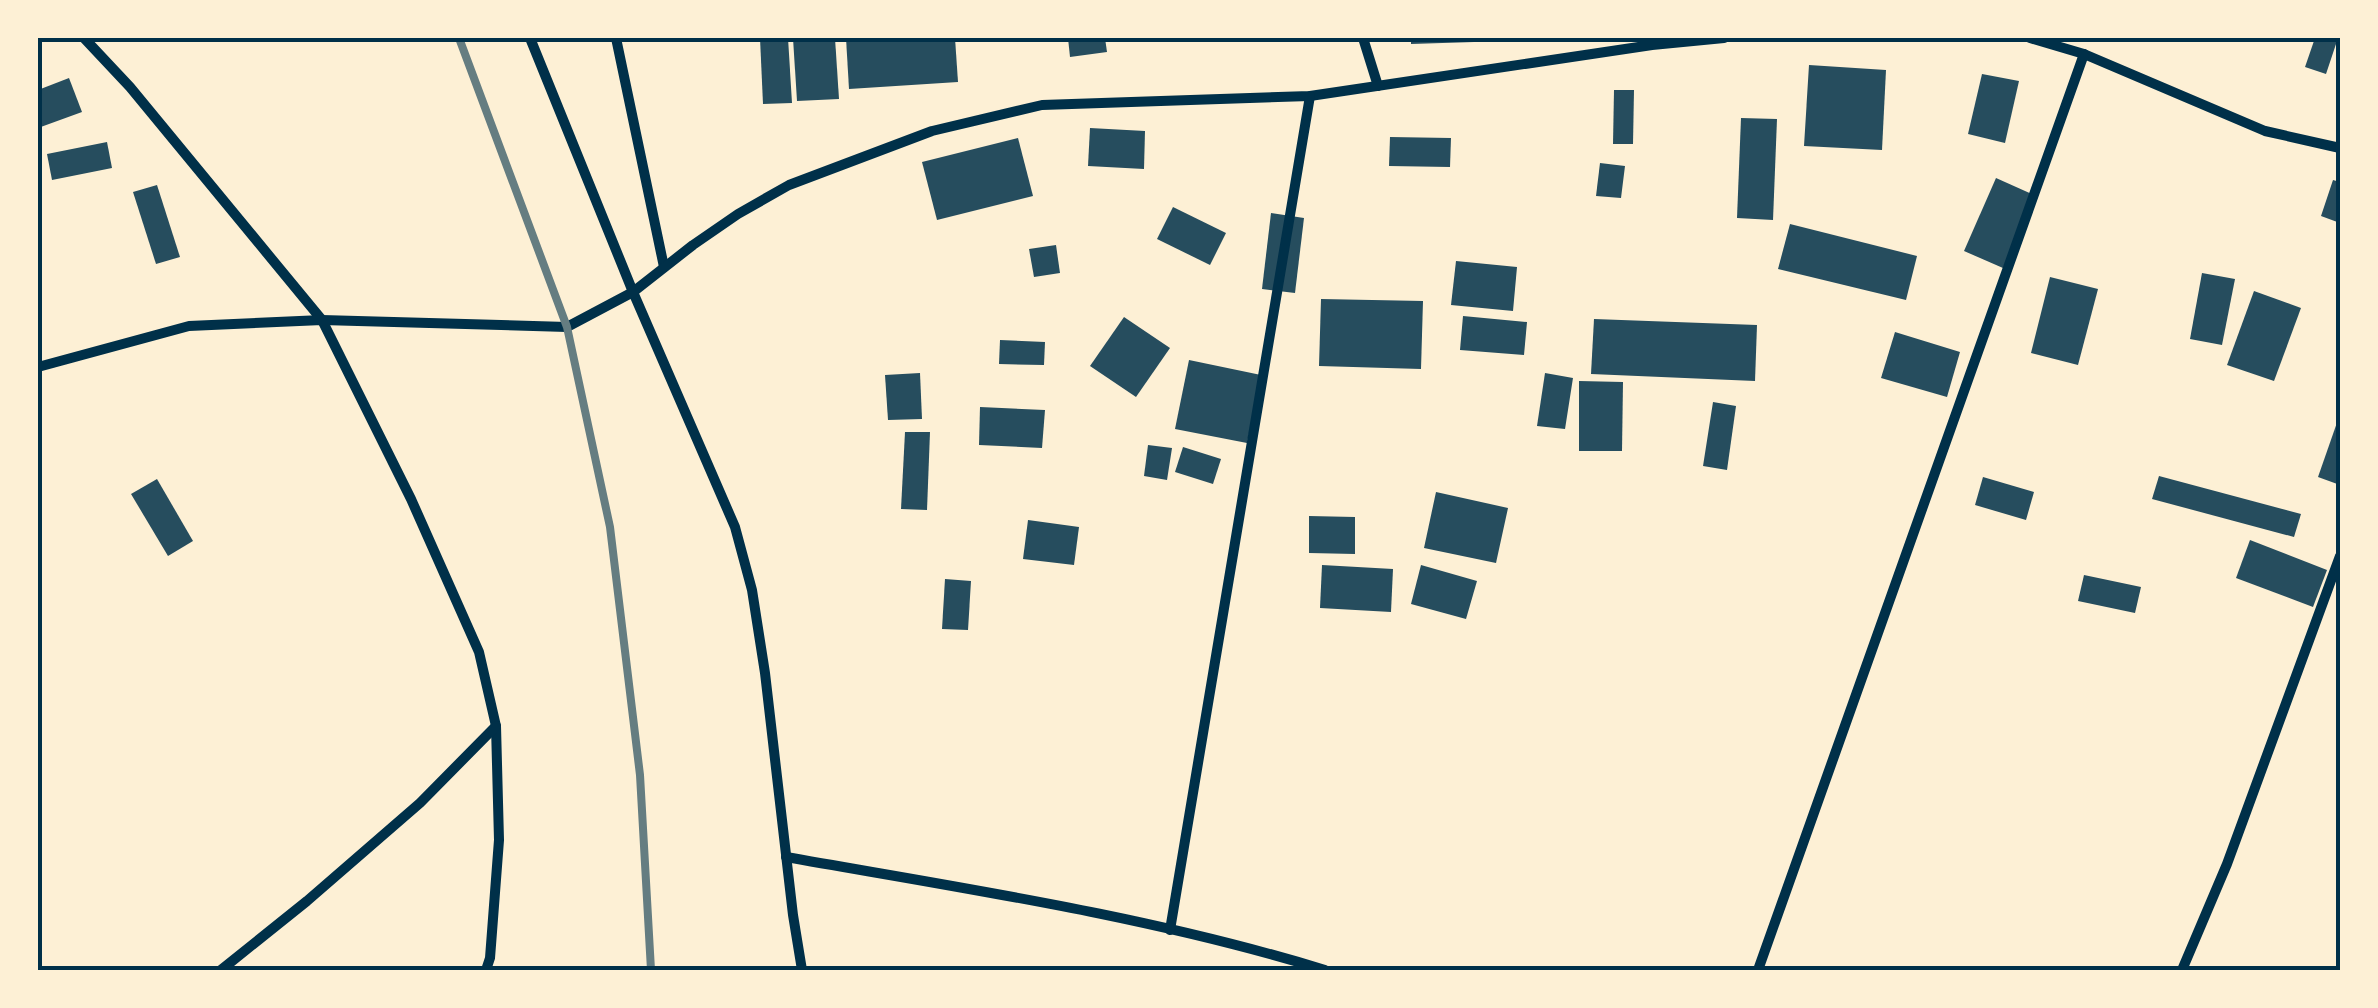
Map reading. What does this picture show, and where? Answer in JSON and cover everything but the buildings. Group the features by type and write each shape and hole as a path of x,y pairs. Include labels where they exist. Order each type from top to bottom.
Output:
{"street":[{"path":"84,38 130,87 322,320 411,499 479,652 496,726 498,840 486,970"},
{"path":"530,38 734,528 752,590 765,674 802,970"},
{"path":"616,38 664,268"},
{"path":"1363,38 1378,86"},
{"path":"38,367 188,326 322,320 567,328 633,292 738,214 789,185 932,130 1042,105 1310,96 1651,41 1724,38"},
{"path":"2030,38 2084,54 2264,130 2340,148"},
{"path":"1758,970 2084,54"},
{"path":"1170,930 1310,96"},
{"path":"2182,970 2227,864 2340,556"},
{"path":"221,970 420,804 496,726"},
{"path":"786,856 1076,908 1324,970"}],"railway":[{"path":"459,38 567,327 610,527 640,775 651,970"}]}
